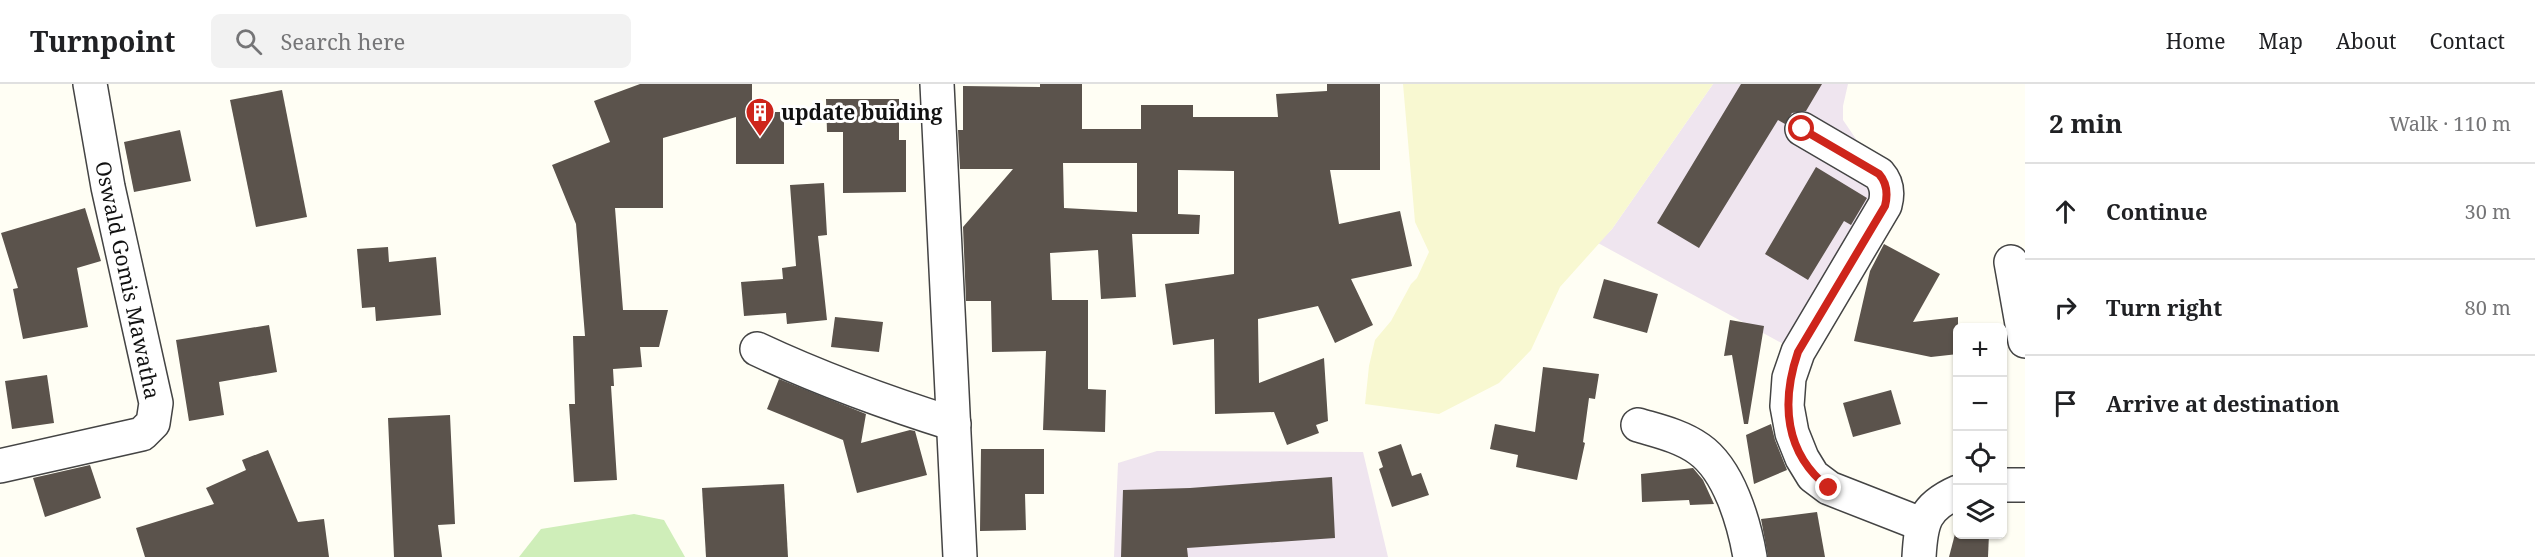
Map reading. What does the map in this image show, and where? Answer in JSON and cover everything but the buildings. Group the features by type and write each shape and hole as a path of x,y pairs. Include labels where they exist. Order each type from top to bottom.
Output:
{"street":[{"name":"Oswald Gomis Mawatha","path":"0,466 142,434 153,423 156,403 108,188 90,84"},
{"path":"937,84 960,557"},
{"path":"1802,129 1879,174 1884,180 1888,196 1885,206 1798,352 1789,378 1787,406 1792,433 1802,458 1813,476 1829,488 1922,524"},
{"path":"2011,262 2025,340"},
{"path":"757,349 860,392 954,424"},
{"path":"1638,425 1688,443 1698,448 1711,460 1737,505 1750,557"},
{"path":"2007,485 2025,485"},
{"path":"1918,557 1922,524 1933,506 1953,495"}],"shaded area":[{"path":"1713,84 1848,84 1843,106 1843,120 1884,180 1798,352 1598,243 1612,229"},
{"path":"1157,451 1363,452 1388,557 1114,557 1118,463"}],"green space":[{"path":"1403,84 1713,84 1612,229 1560,287 1531,350 1499,383 1439,414 1365,404 1369,366 1375,340 1391,321 1411,284 1417,278 1429,252 1415,222"},
{"path":"634,514 664,520 685,557 519,557 541,529"}],"place":[{"name":"update buiding","path":"760,138"}],"route":[{"path":"1802,129 1879,174 1884,180 1888,196 1885,206 1798,352 1789,378 1787,406 1792,433 1802,458 1813,476 1829,488"}]}
